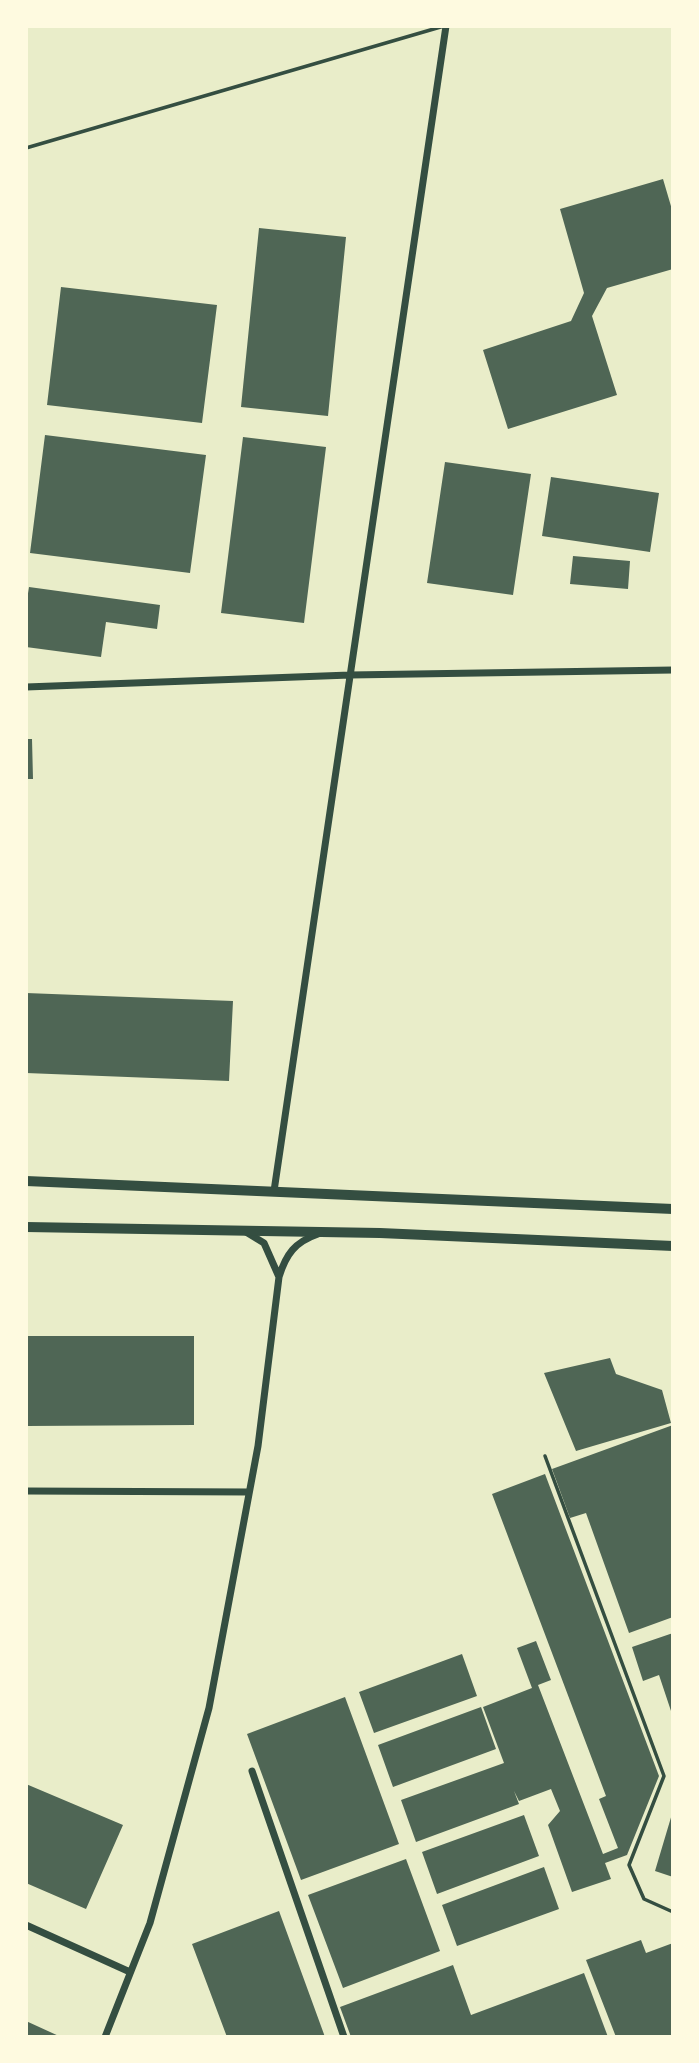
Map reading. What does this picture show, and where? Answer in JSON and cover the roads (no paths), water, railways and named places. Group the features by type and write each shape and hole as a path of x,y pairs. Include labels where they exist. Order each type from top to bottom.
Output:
{"main road":[{"path":"26,1181 673,1209"},
{"path":"26,1227 324,1232 673,1246"}],"street":[{"path":"274,1191 445,26"},
{"path":"26,687 350,675 673,670"},
{"path":"245,1231 264,1243 279,1277"},
{"path":"105,2037 149,1923 209,1708 258,1446 279,1277 292,1248 304,1239 324,1232"},
{"path":"26,1491 249,1492"},
{"path":"252,1771 345,2037"},
{"path":"26,1925 130,1972"}],"lane":[{"path":"26,148 445,26"},
{"path":"545,1456 664,1776 629,1865 644,1899 673,1912"}]}
